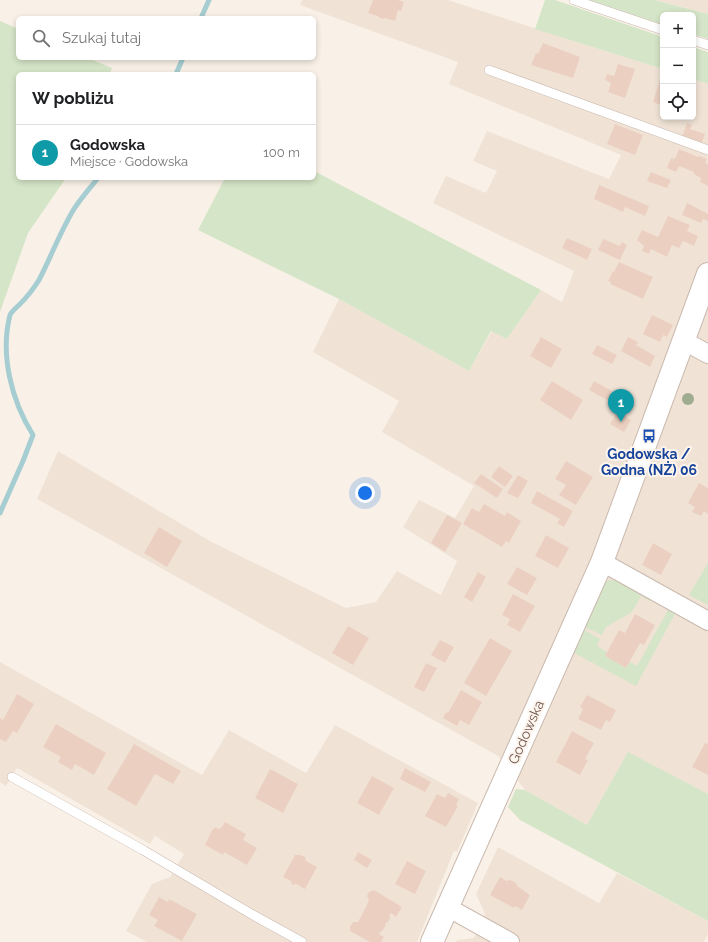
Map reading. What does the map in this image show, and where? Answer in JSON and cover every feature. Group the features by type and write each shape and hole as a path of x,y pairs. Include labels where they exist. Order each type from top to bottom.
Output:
{"street":[{"name":"Godowska","path":"432,942 602,562 708,274"},
{"path":"684,341 708,354"},
{"path":"602,562 708,621"},
{"path":"447,908 510,942"}],"lane":[{"path":"574,0 660,29"},
{"path":"696,41 708,45"},
{"path":"489,70 708,150"},
{"path":"12,777 143,850 302,942"}],"shaded area":[{"path":"302,0 448,0 660,68 660,120 696,120 696,80 708,84 708,794 628,753 587,825 525,790 498,756 37,499 58,451 210,541 346,608 376,602 397,571 441,595 457,561 403,527 419,500 455,518 474,486 382,432 399,401 313,352 339,299 469,371 492,331 507,339 541,290 562,302 574,271 433,203 446,176 486,193 497,171 473,161 487,131 609,179 621,155 449,84 458,62 300,5"},
{"path":"656,0 708,0 708,14 697,11"},
{"path":"0,662 202,775 229,730 306,773 335,725 478,803 457,852 454,851 417,942 147,942 126,931 152,884 170,877 184,854 155,836 150,844 17,768 6,786 0,782"},
{"path":"498,847 599,903 617,873 708,921 708,934 704,942 456,942 457,940 474,938 485,914 476,894"}],"green space":[{"path":"545,0 555,0 660,36 660,68 535,29"},
{"path":"589,0 655,0 708,14 708,39 696,35 696,12 660,12 660,24"},
{"path":"0,21 16,28 16,60 93,60 112,68 111,72 16,72 16,180 65,180 28,233 0,312"},
{"path":"696,48 708,52 708,84 696,80"},
{"path":"316,172 541,290 507,339 491,331 469,371 339,299 198,230 224,180 316,180"},
{"path":"708,563 708,605 689,595"},
{"path":"609,580 619,581 651,599 650,601 641,596 632,612 606,627 602,635 582,626 601,585"},
{"path":"668,610 675,614 636,686 574,653 574,645 581,628 600,639 597,646 607,652 605,656 626,668 630,662 637,666"},
{"path":"628,752 708,794 708,921 520,820 508,807 516,789 525,790 587,825"}],"building":[{"path":"373,0 398,0 404,2 401,11 398,10 395,21 385,18 383,19 368,13"},
{"path":"543,43 580,57 573,78 531,65 536,53 538,54"},
{"path":"618,64 635,69 625,98 608,92 611,83 605,80 607,74 614,76"},
{"path":"660,80 660,105 653,102"},
{"path":"687,123 692,125 690,129 705,134 701,145 682,137"},
{"path":"615,124 643,135 635,155 607,144"},
{"path":"679,149 707,159 705,163 708,164 708,186 700,182 701,178 694,174 694,172 679,166 676,172 667,168 671,158 675,159"},
{"path":"651,172 671,180 667,188 647,181"},
{"path":"599,185 649,206 645,216 625,207 623,212 594,199"},
{"path":"687,203 708,214 708,221 703,219 701,223 682,215"},
{"path":"668,216 690,225 687,231 698,236 694,246 683,241 679,248 672,245 667,257 651,249 649,254 642,251 644,246 637,240 642,230 658,237"},
{"path":"567,238 592,249 587,260 562,248"},
{"path":"603,239 620,246 622,242 627,245 620,260 598,250"},
{"path":"619,262 653,277 643,299 610,284 611,282 608,281"},
{"path":"652,315 673,325 667,337 663,335 660,342 643,334"},
{"path":"541,337 562,349 551,368 530,356"},
{"path":"628,337 638,342 636,345 655,356 650,367 621,351"},
{"path":"597,345 617,355 612,364 592,354"},
{"path":"552,381 583,400 571,420 540,400"},
{"path":"594,381 612,391 607,400 589,390"},
{"path":"618,411 631,420 624,432 610,424"},
{"path":"566,461 593,477 576,505 559,495 566,485 555,479"},
{"path":"499,466 513,476 505,487 491,477"},
{"path":"481,474 503,489 497,498 474,483"},
{"path":"518,475 528,481 518,498 507,493"},
{"path":"699,483 708,488 708,514 704,511 701,516 692,512 695,507 688,503"},
{"path":"537,491 573,511 564,527 557,523 560,519 531,503"},
{"path":"484,504 505,516 507,512 521,521 509,543 506,541 502,547 463,524 472,508 479,512"},
{"path":"447,515 462,523 445,552 431,543"},
{"path":"159,527 182,541 167,567 144,553"},
{"path":"546,535 569,548 558,568 535,556"},
{"path":"653,543 672,554 661,575 642,565"},
{"path":"517,567 537,578 527,595 507,584"},
{"path":"478,572 486,577 472,602 464,597"},
{"path":"513,594 535,606 520,632 507,625 510,619 502,615"},
{"path":"635,614 655,625 644,645 640,643 626,668 605,656 619,630 625,633"},
{"path":"348,626 369,638 353,665 332,653"},
{"path":"490,638 512,651 486,696 464,683"},
{"path":"440,640 454,647 445,663 431,655"},
{"path":"426,663 437,668 424,692 414,687"},
{"path":"461,690 482,702 469,725 460,720 457,726 443,718 446,712 448,713"},
{"path":"17,694 34,704 17,733 13,731 6,742 0,739 0,718 3,720"},
{"path":"587,695 616,710 610,722 606,720 601,730 578,719 583,709 580,707"},
{"path":"56,724 106,753 94,775 75,764 72,770 58,762 61,757 43,747"},
{"path":"572,731 594,743 585,759 588,760 580,775 556,762"},
{"path":"705,743 708,744 708,775 692,767"},
{"path":"134,744 181,771 173,784 155,774 136,806 107,789"},
{"path":"405,768 431,782 425,792 400,779"},
{"path":"270,769 298,784 283,813 255,798"},
{"path":"372,776 394,788 379,815 357,803"},
{"path":"448,793 459,799 456,805 458,806 446,827 425,816 437,794 445,798"},
{"path":"225,822 246,834 243,840 257,848 247,865 224,852 223,855 205,845 212,830 216,827 218,829 221,828"},
{"path":"358,852 372,860 367,868 354,860"},
{"path":"295,855 305,857 306,861 317,867 305,889 296,884 292,885 291,881 283,877"},
{"path":"407,861 426,871 415,894 395,884"},
{"path":"500,877 507,881 510,880 516,883 517,886 530,895 522,910 515,906 514,908 490,895"},
{"path":"374,890 402,907 396,917 391,913 389,916 390,919 387,923 385,923 386,925 379,934 384,937 381,942 370,942 350,931 350,927 353,922 358,922 369,901 367,896 369,892"},
{"path":"159,897 168,902 169,899 197,914 182,941 154,926 158,920 149,915"}],"waterway":[{"path":"202,16 209,0"},
{"path":"177,72 182,60"},
{"path":"0,513 33,435 25,421 13,392 7,361 6,345 10,315 39,280 74,209 96,180"}],"place":[{"name":"Godowska","path":"621,422"},
{"name":"Godowska / Godna (NŻ) 06","path":"649,436"}]}
